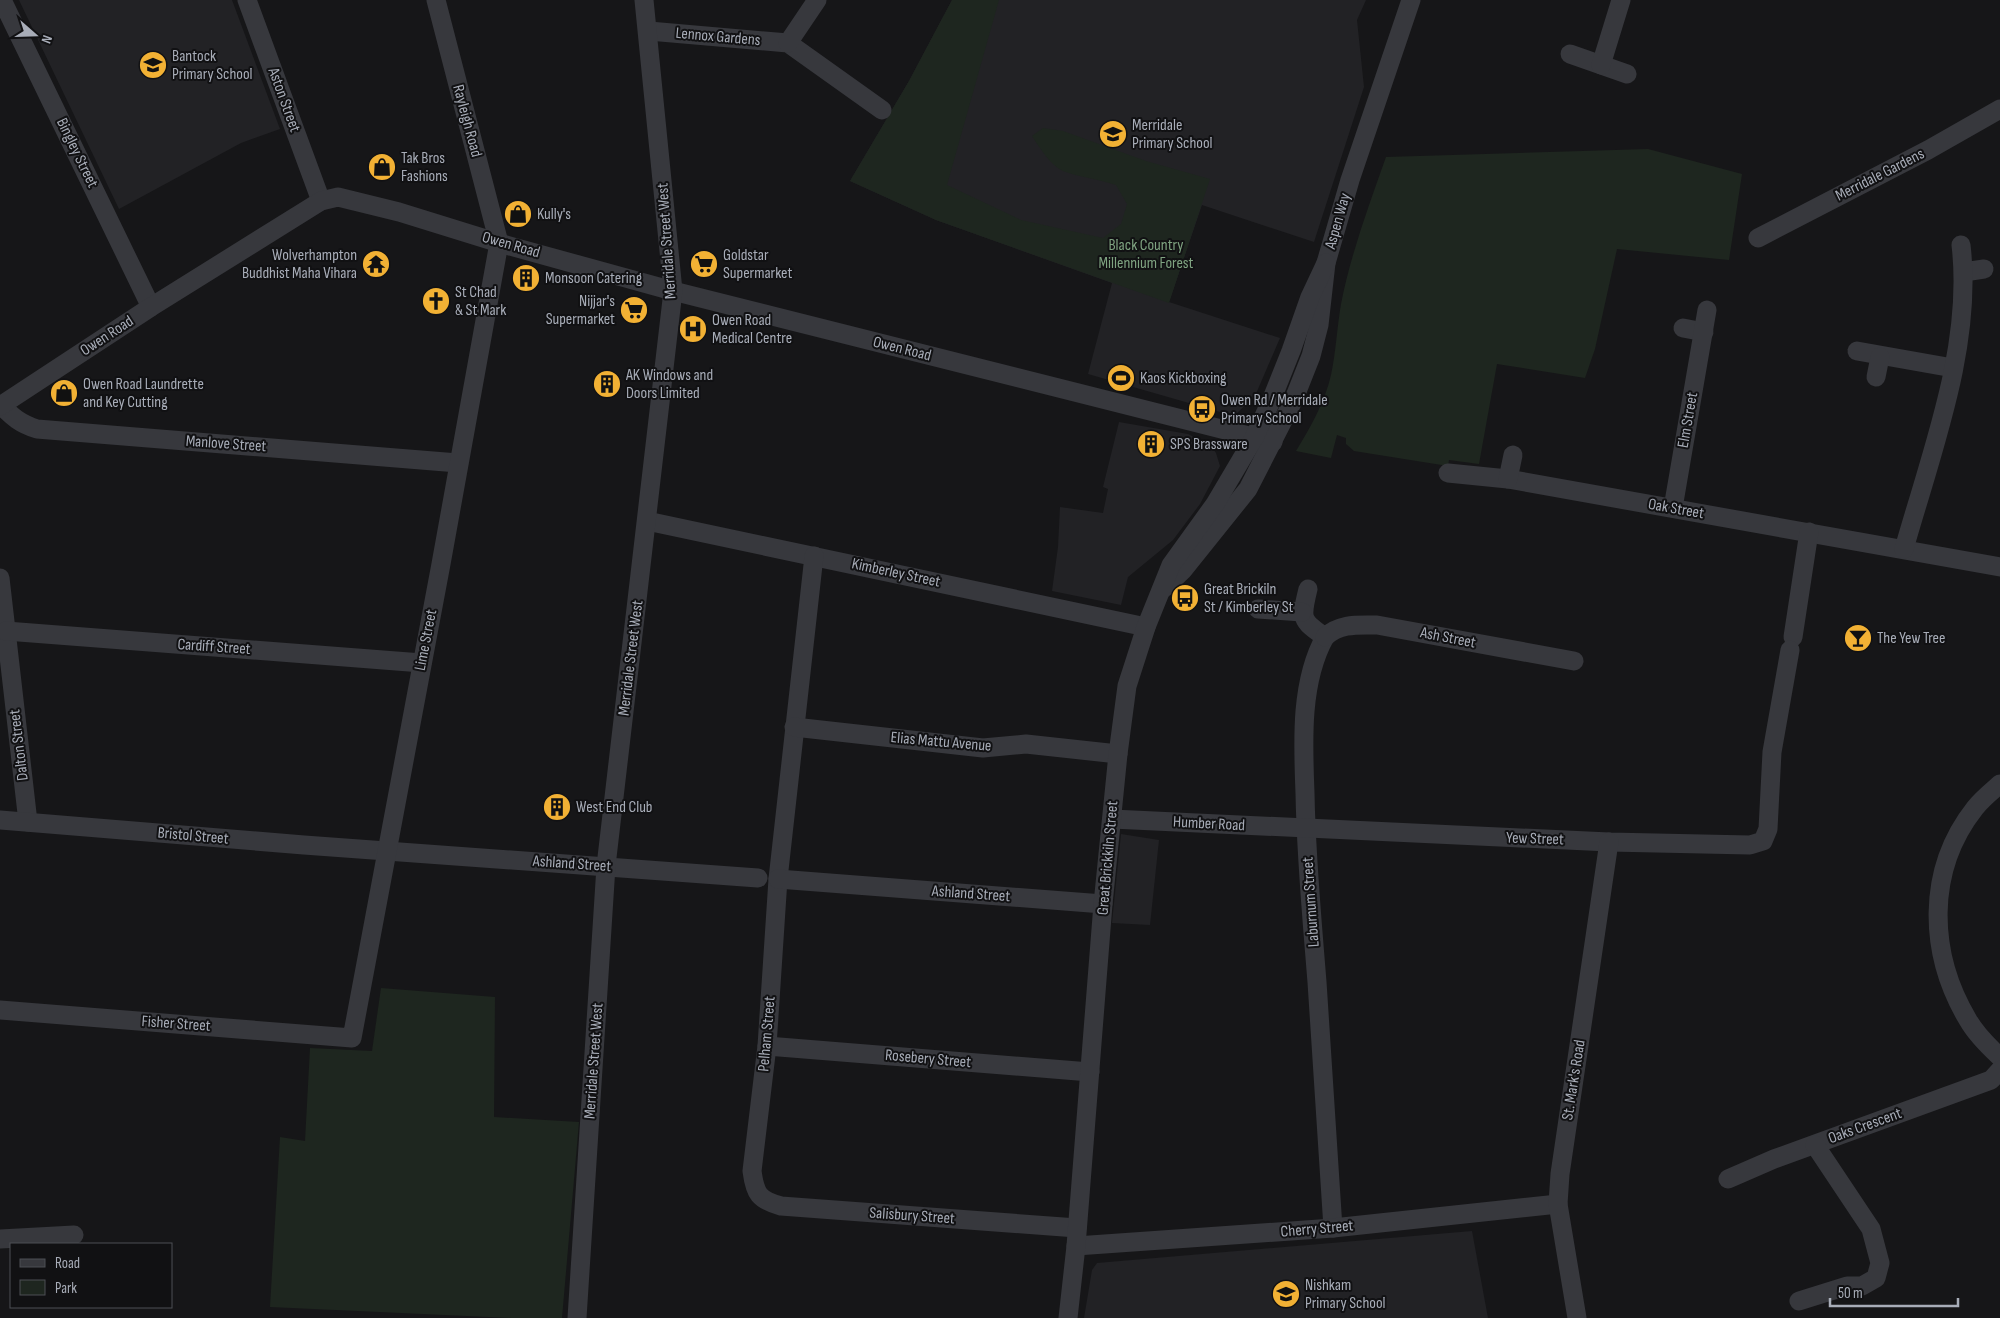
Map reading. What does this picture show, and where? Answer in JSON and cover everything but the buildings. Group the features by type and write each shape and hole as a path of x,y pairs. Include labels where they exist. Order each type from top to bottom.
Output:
{"street":[{"name":"Bingley Street","path":"2,0 152,307"},
{"name":"Aston Street","path":"247,0 321,201"},
{"name":"Rayleigh Road","path":"436,0 499,242"},
{"name":"Merridale Street West","path":"578,1318 606,866 673,291 649,31 644,0"},
{"path":"817,0 788,43 882,110"},
{"name":"Aspen Way","path":"1273,442 1294,399 1311,356 1319,325 1326,263 1350,180 1411,0"},
{"path":"1601,65 1621,0"},
{"name":"Lennox Gardens","path":"649,31 788,43"},
{"path":"1570,54 1627,74"},
{"name":"Merridale Gardens","path":"1758,238 1928,150 2000,109"},
{"name":"Owen Road","path":"0,405 321,201 338,197 399,212 673,291 1273,442"},
{"name":"Lime Street","path":"352,1038 499,242"},
{"path":"1904,550 1940,426 1962,326 1964,272 1961,245"},
{"path":"1161,590 1171,565 1215,504 1254,438 1292,351 1310,297 1326,263"},
{"path":"1964,272 1984,269"},
{"name":"Elm Street","path":"1673,508 1707,310"},
{"path":"1683,328 1704,332"},
{"path":"1857,351 1953,368"},
{"path":"1876,377 1880,356"},
{"name":"Manlove Street","path":"0,405 15,420 37,429 458,464"},
{"name":"Great Brickkiln Street","path":"1068,1318 1077,1237 1118,754 1127,686 1146,627 1161,590 1183,570 1248,489 1273,442"},
{"path":"1508,479 1513,455"},
{"name":"Oak Street","path":"1448,473 1508,479 2000,567"},
{"name":"Kimberley Street","path":"647,521 1146,627"},
{"name":"Yew Street","path":"1306,829 1750,846 1763,841 1768,829 1772,752 1780,675 1792,643 1810,532"},
{"path":"778,879 814,556"},
{"name":"Dalton Street","path":"0,578 28,822"},
{"path":"1308,589 1302,612 1308,625 1325,637"},
{"path":"1258,609 1302,612"},
{"name":"Ash Street","path":"1325,637 1333,629 1350,625 1377,625 1574,662"},
{"name":"Cardiff Street","path":"6,631 422,663"},
{"name":"Laburnum Street","path":"1325,637 1318,650 1306,711 1304,761 1306,829 1333,1228"},
{"name":"Elias Mattu Avenue","path":"794,727 984,748 1026,744 1118,754"},
{"path":"2000,784 1976,807 1961,829 1945,866 1938,901 1937,918 1944,966 1955,996 1968,1021 1984,1042 2000,1057"},
{"name":"Humber Road","path":"1112,819 1306,829"},
{"name":"Bristol Street","path":"0,820 386,850"},
{"name":"St. Mark's Road","path":"1577,1318 1558,1204 1560,1174 1608,842"},
{"name":"Ashland Street","path":"386,850 758,878"},
{"name":"Ashland Street","path":"778,879 1104,904"},
{"name":"Pelham Street","path":"754,1188 752,1171 767,1046 778,879"},
{"name":"Fisher Street","path":"0,1010 352,1038"},
{"name":"Rosebery Street","path":"767,1046 1090,1072"},
{"name":"Oaks Crescent","path":"1728,1179 1771,1152 1815,1145 1991,1080 2000,1070"},
{"path":"1799,1301 1847,1286 1862,1286 1876,1278 1880,1263 1871,1229 1815,1145"},
{"name":"Salisbury Street","path":"754,1188 761,1198 769,1203 781,1206 1077,1237"},
{"name":"Cherry Street","path":"1077,1237 1333,1228 1558,1204"},
{"path":"0,1239 74,1235"}],"shaded area":[{"name":"Bantock Primary School","path":"19,0 232,0 280,129 241,143 119,209"},
{"name":"Merridale Primary School","path":"952,0 1366,0 1357,20 1364,87 1314,242 1202,205 1169,302 1280,338 1255,396 1234,416 1088,374 1112,283 936,220 850,181 909,81"},
{"path":"1119,422 1188,434 1210,445 1216,453 1220,466 1200,504 1173,540 1128,577 1121,605 1052,591 1058,547 1060,507 1103,513 1108,489 1103,487"},
{"path":"1121,834 1159,840 1150,925 1112,923"},
{"name":"Nishkam Primary School","path":"1472,1231 1488,1318 1084,1318 1092,1270 1097,1263"}],"green space":[{"name":"Black Country Millennium Forest","path":"952,0 999,0 947,185 1021,220 1103,238 1121,224 1127,204 1116,185 1069,173 1054,165 1032,136 1043,128 1063,131 1146,161 1210,179 1169,303 936,220 850,181 909,81"},
{"path":"1648,149 1742,174 1729,260 1617,249 1595,349 1585,378 1497,364 1479,464 1449,460 1448,466 1354,451 1346,444 1346,438 1337,435 1331,458 1296,451 1325,395 1333,366 1345,285 1361,229 1386,157"},
{"path":"381,988 495,997 494,1117 579,1122 562,1318 511,1318 270,1307 280,1137 305,1141 310,1048 372,1051"}],"place":[{"name":"Bantock Primary School","path":"153,65"},
{"name":"Merridale Primary School","path":"1113,134"},
{"name":"Tak Bros Fashions","path":"382,167"},
{"name":"Kully's","path":"518,214"},
{"name":"Wolverhampton Buddhist Maha Vihara","path":"376,264"},
{"name":"Goldstar Supermarket","path":"704,264"},
{"name":"Monsoon Catering","path":"526,278"},
{"name":"St Chad & St Mark","path":"436,301"},
{"name":"Nijjar's Supermarket","path":"634,310"},
{"name":"Owen Road Medical Centre","path":"693,329"},
{"name":"Kaos Kickboxing","path":"1121,378"},
{"name":"AK Windows and Doors Limited","path":"607,384"},
{"name":"Owen Road Laundrette and Key Cutting","path":"64,393"},
{"name":"Owen Rd / Merridale Primary School","path":"1202,409"},
{"name":"SPS Brassware","path":"1151,444"},
{"name":"Great Brickiln St / Kimberley St","path":"1185,598"},
{"name":"The Yew Tree","path":"1858,638"},
{"name":"West End Club","path":"557,807"},
{"name":"Nishkam Primary School","path":"1286,1294"}]}
